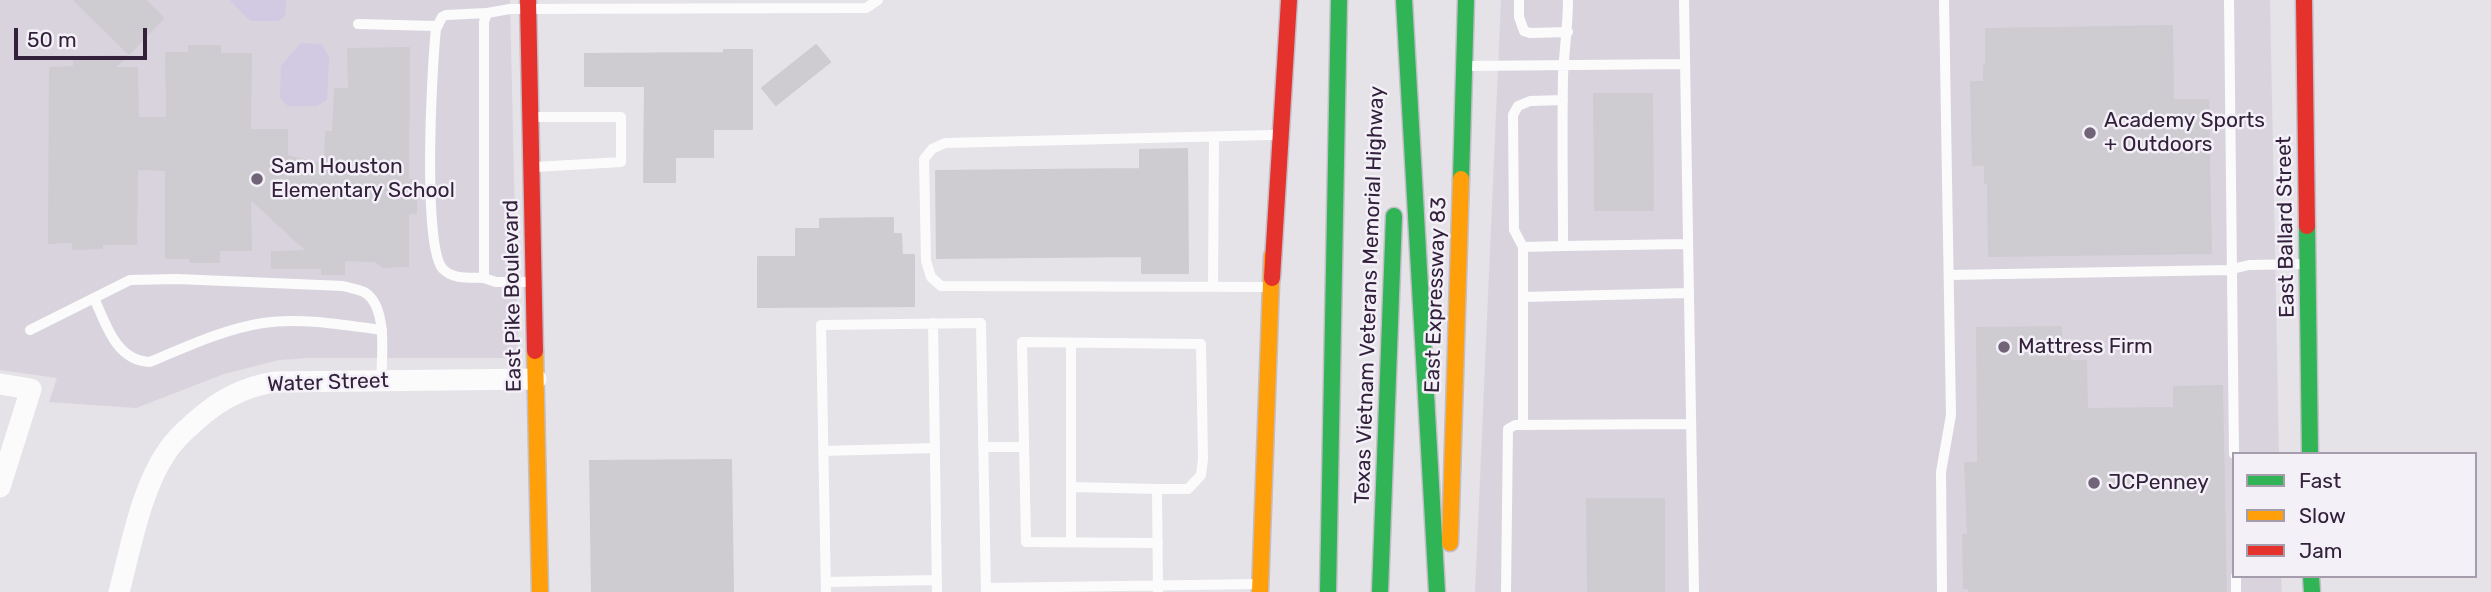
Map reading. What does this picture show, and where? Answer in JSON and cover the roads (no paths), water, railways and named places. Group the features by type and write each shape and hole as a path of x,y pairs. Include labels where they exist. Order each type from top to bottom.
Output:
{"main road":[{"path":"1272,283 1273,0"},
{"path":"1260,588 1272,283 1289,0"},
{"name":"Texas Vietnam Veterans Memorial Highway","path":"1328,592 1339,0"},
{"path":"1403,0 1437,592"},
{"name":"Texas Vietnam Veterans Memorial Highway","path":"1396,151 1403,0"},
{"name":"East Expressway 83","path":"1449,592 1466,0"},
{"name":"East Ballard Street","path":"2304,0 2310,452"},
{"name":"East Pike Boulevard","path":"528,5 540,592"},
{"name":"Texas Vietnam Veterans Memorial Highway","path":"1380,592 1394,206"}],"street":[{"name":"Water Street","path":"119,592 147,493 157,468 182,433 214,405 254,385 274,382 536,379"},
{"path":"0,384 31,389 0,486"}],"lane":[{"path":"534,282 496,282 484,278 452,276 442,269 436,257 431,194 433,53 437,26 442,17 487,13 528,5 866,8 878,0"},
{"path":"1519,0 1519,17 1524,31 1568,32"},
{"path":"1563,246 1563,65 1568,32 1568,0"},
{"path":"1684,0 1694,592"},
{"path":"1942,592 1941,472 1951,415 1944,0"},
{"path":"2229,0 2234,452"},
{"path":"484,278 484,22 487,13"},
{"path":"358,24 437,26"},
{"path":"1464,66 1685,64"},
{"path":"1524,425 1523,247 1514,230 1513,115 1518,106 1530,101 1563,100"},
{"path":"531,117 621,117 621,162 531,168"},
{"path":"1272,135 945,143 932,149 924,159 926,261 931,277 941,286 1213,287 1272,283"},
{"path":"1213,287 1214,137"},
{"path":"1523,247 1688,244"},
{"path":"1949,275 2232,269 2249,265 2307,264"},
{"path":"30,330 130,280 177,279 343,286 366,293 376,305 382,330 381,380"},
{"path":"1523,297 1689,293"},
{"path":"94,298 112,337 136,362 150,362 240,328 266,322 319,322 382,330"},
{"path":"933,323 937,586 826,587 821,325 933,323 981,323 986,590 1260,588"},
{"path":"1071,487 1188,488 1201,475 1201,344 1022,342 1026,542 1158,543"},
{"path":"1071,343 1071,542"},
{"path":"1506,592 1508,429 1515,425 1691,424"},
{"path":"984,447 1024,447"},
{"path":"823,451 935,448"},
{"path":"1157,489 1158,589"}],"place":[{"name":"Academy Sports + Outdoors","path":"2090,133"},
{"name":"Sam Houston Elementary School","path":"257,179"},
{"name":"Mattress Firm","path":"2004,347"},
{"name":"JCPenney","path":"2094,483"}]}
